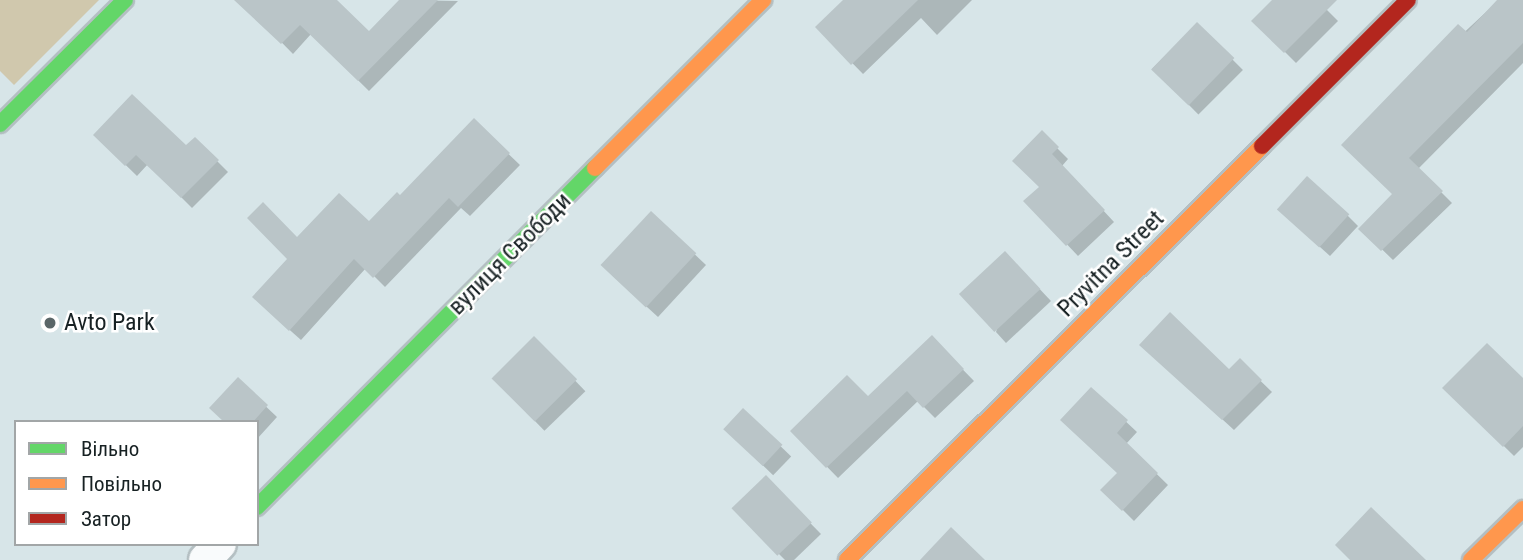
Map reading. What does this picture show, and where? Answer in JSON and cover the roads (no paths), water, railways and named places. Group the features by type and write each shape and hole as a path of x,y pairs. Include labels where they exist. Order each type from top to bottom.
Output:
{"street":[{"path":"0,124 125,0"},
{"name":"вулиця Свободи","path":"259,505 763,0"},
{"name":"Pryvitna Street","path":"847,560 1408,0"},
{"path":"1471,560 1523,509"},
{"path":"205,560 218,546"}],"place":[{"name":"Avto Park","path":"50,323"}]}
